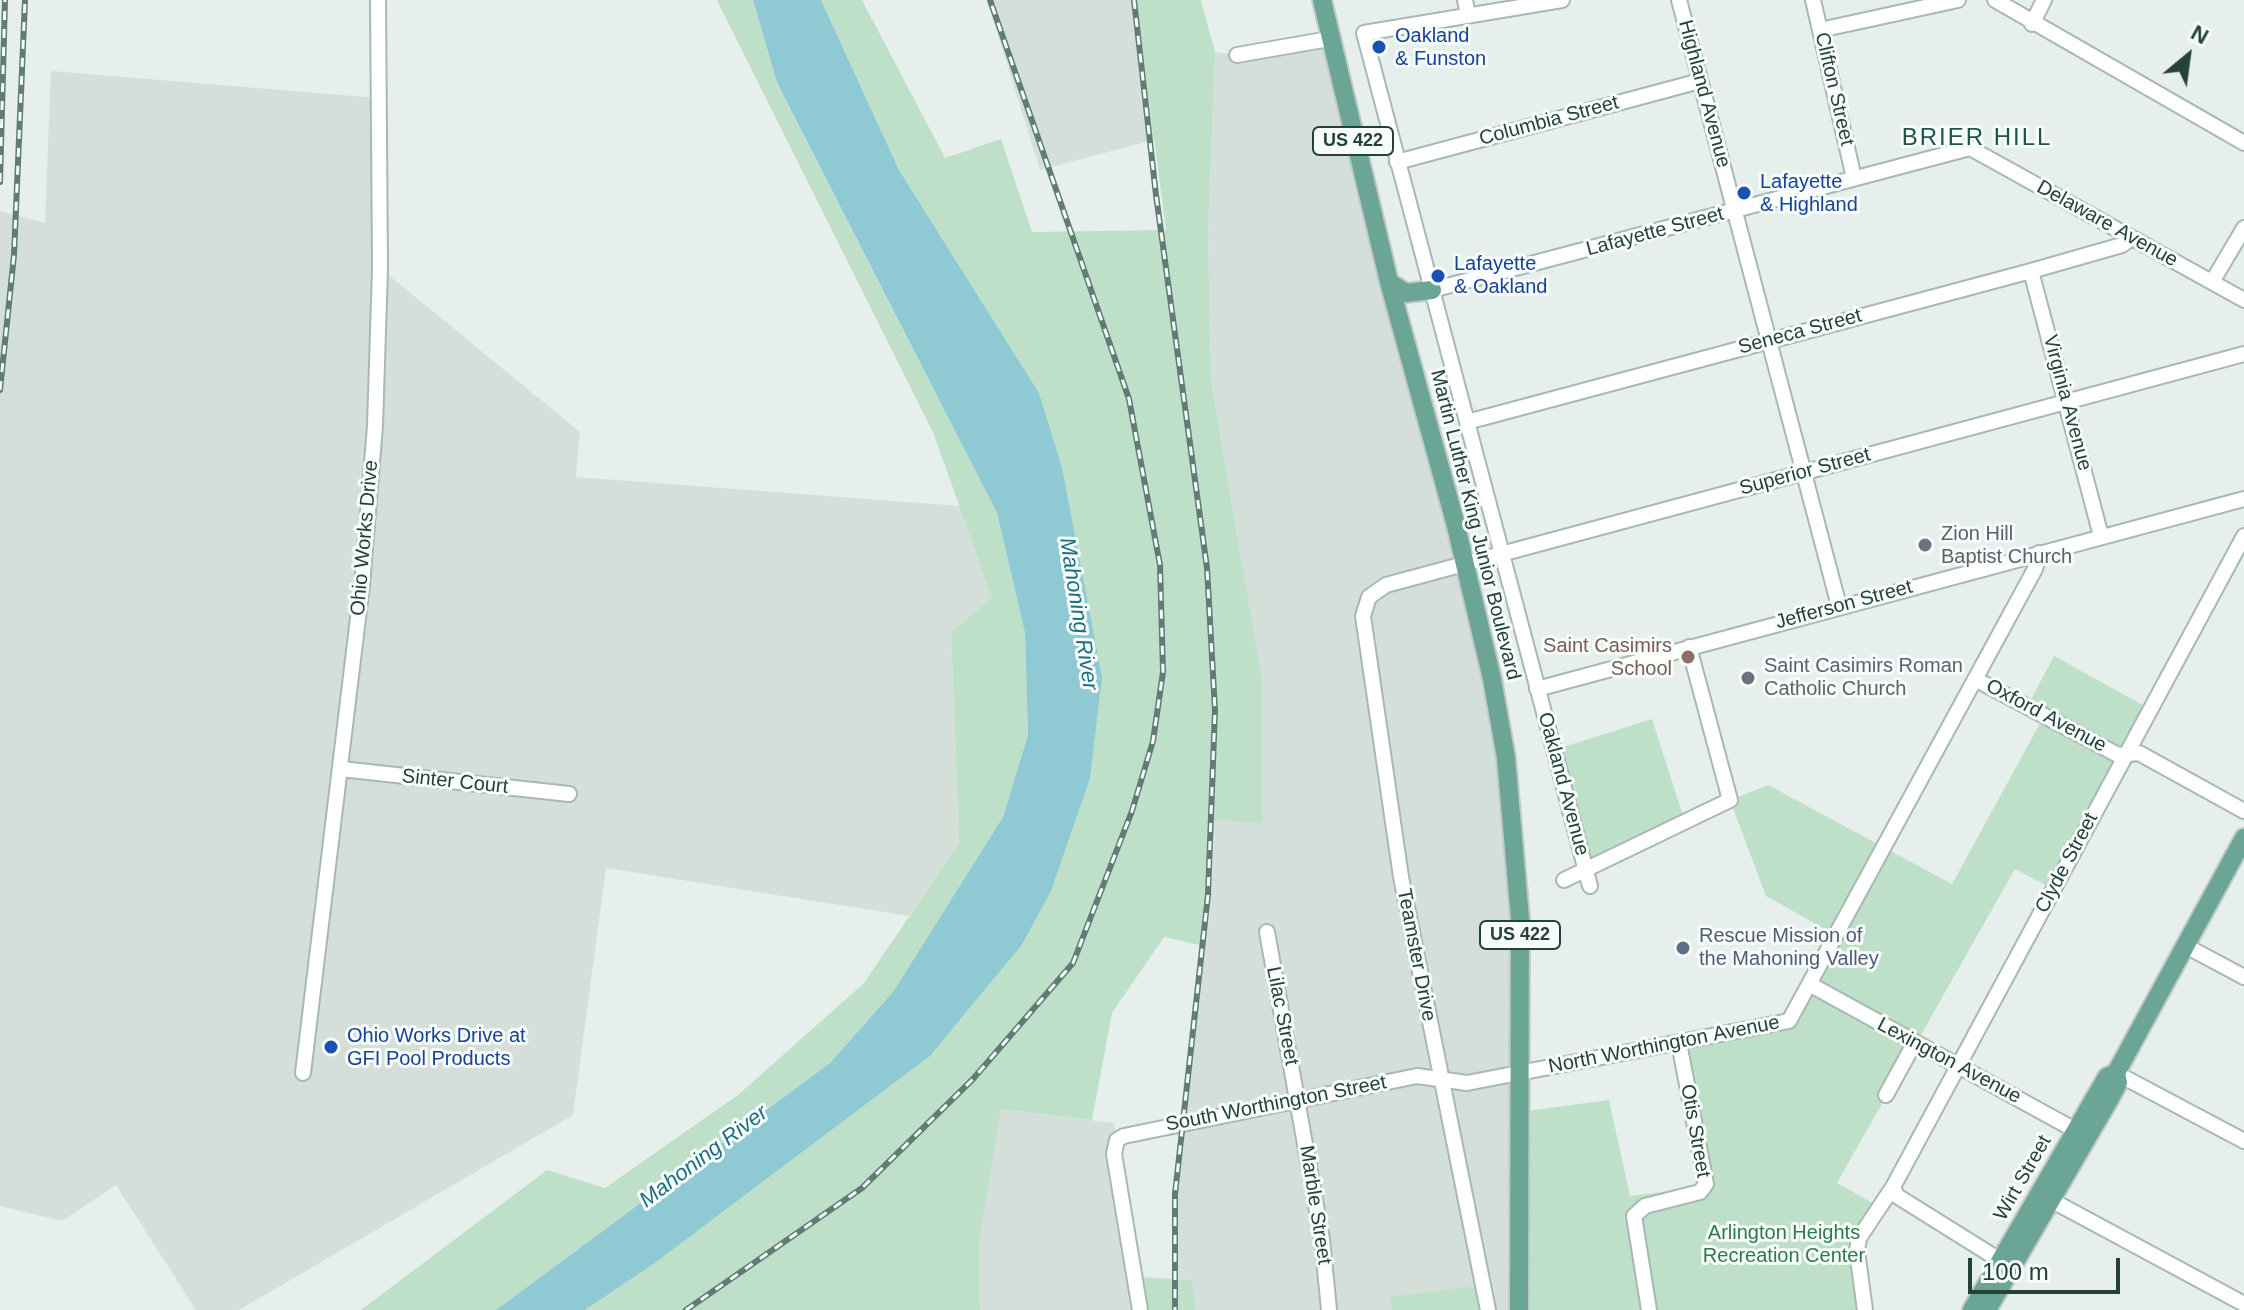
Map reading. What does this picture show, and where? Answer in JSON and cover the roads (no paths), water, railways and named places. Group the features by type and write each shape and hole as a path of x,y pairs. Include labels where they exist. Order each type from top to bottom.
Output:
{"main road":[{"name":"Martin Luther King Junior Boulevard","path":"1322,0 1389,282 1465,564 1492,679 1513,812 1520,918 1519,1310"},
{"path":"1389,282 1406,293 1432,290"},
{"name":"Wirt Street","path":"1972,1310 2082,1134 2118,1083 2116,1073 2244,838"},
{"name":"Wirt Street","path":"1987,1310 2051,1200 2082,1134"}],"street":[{"name":"Ohio Works Drive","path":"303,1073 362,585 376,405 380,268 378,0"},
{"path":"1465,0 1468,16 1562,0"},
{"name":"Highland Avenue","path":"1679,0 1839,606"},
{"name":"Clifton Street","path":"1813,0 1854,178"},
{"path":"1820,30 1958,0"},
{"path":"1995,0 2244,143"},
{"path":"2032,24 2044,0"},
{"name":"Oakland Avenue","path":"1468,16 1364,33 1590,886"},
{"path":"1237,55 1329,39"},
{"name":"Columbia Street","path":"1397,162 1700,81"},
{"name":"Lafayette Street","path":"1432,290 1970,148"},
{"name":"Delaware Avenue","path":"1970,148 2244,300"},
{"path":"2212,282 2244,228"},
{"name":"Seneca Street","path":"1467,422 2031,271 2122,245 2132,238"},
{"name":"Virginia Avenue","path":"2031,271 2101,536"},
{"name":"Superior Street","path":"1369,597 1386,585 2244,354"},
{"name":"Jefferson Street","path":"1537,689 2244,499"},
{"name":"Clyde Street","path":"1865,1310 1857,1251 1859,1238 1893,1190 2244,536"},
{"name":"North Worthington Avenue","path":"1441,1079 1467,1083 1789,1021 2035,569 2039,553"},
{"name":"Teamster Drive","path":"1369,597 1363,616 1392,820 1488,1310"},
{"path":"1564,880 1730,800 1689,647"},
{"name":"Oxford Avenue","path":"1975,679 2118,755 2139,753 2244,811"},
{"name":"Sinter Court","path":"341,769 569,794"},
{"name":"Lilac Street","path":"1267,932 1298,1100"},
{"path":"2186,946 2244,977"},
{"name":"Lexington Avenue","path":"1811,985 2082,1134"},
{"path":"1886,1095 1915,1042"},
{"name":"Otis Street","path":"1649,1310 1634,1216 1645,1206 1700,1192 1706,1184 1679,1043"},
{"path":"2116,1073 2244,1141"},
{"name":"South Worthington Street","path":"1140,1310 1114,1145 1124,1136 1180,1122 1417,1076 1441,1079"},
{"name":"Marble Street","path":"1298,1100 1322,1239 1329,1310"},
{"path":"1893,1190 2001,1261"},
{"path":"2051,1200 2244,1304"}],"water":[{"name":"Mahoning River","path":"753,0 821,0 899,170 1039,393 1062,467 1102,677 1090,778 1051,891 1021,946 930,1056 655,1263 585,1310 496,1310 830,1063 893,992 1003,817 1028,735 1025,633 997,513 777,83"}],"railway":[{"path":"0,182 5,0"},
{"path":"0,390 14,255 25,0"},
{"path":"686,1310 862,1188 973,1079 1073,963 1132,811 1153,741 1163,672 1160,565 1129,399 990,0"},
{"path":"1134,0 1156,195 1207,568 1215,710 1208,895 1175,1194 1175,1310"}],"place":[{"name":"Oakland & Funston","path":"1379,47"},
{"name":"Lafayette & Highland","path":"1744,193"},
{"name":"Lafayette & Oakland","path":"1438,276"},
{"name":"Zion Hill Baptist Church","path":"1925,545"},
{"name":"Saint Casimirs School","path":"1688,657"},
{"name":"Saint Casimirs Roman Catholic Church","path":"1748,678"},
{"name":"Rescue Mission of the Mahoning Valley","path":"1683,948"},
{"name":"Ohio Works Drive at GFI Pool Products","path":"331,1047"}],"district":[{"name":"BRIER HILL","path":"1977,138"}],"park label":[{"name":"Arlington Heights Recreation Center","path":"1784,1244"}]}
